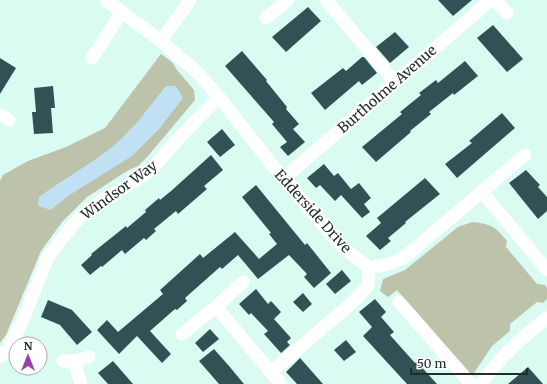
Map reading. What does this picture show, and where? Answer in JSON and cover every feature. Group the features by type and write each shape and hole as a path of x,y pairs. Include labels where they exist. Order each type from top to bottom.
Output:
{"street":[{"name":"Edderside Drive","path":"106,0 162,41 198,73 339,244 369,268"},
{"path":"162,41 190,0"},
{"path":"266,18 288,0"},
{"path":"326,0 395,82"},
{"name":"Burtholme Avenue","path":"284,178 491,0"},
{"path":"495,0 507,13"},
{"path":"92,58 122,12"},
{"name":"Windsor Way","path":"0,358 8,348 22,322 48,257 63,236 80,217 106,198 128,186 153,168 176,141 219,97"},
{"path":"271,372 353,302 368,286 369,268 393,263 406,256 525,155"},
{"path":"482,192 547,270"},
{"path":"182,334 216,307 243,282"},
{"path":"399,302 472,384"},
{"path":"216,307 281,384"},
{"path":"481,384 492,368 525,334 547,318"},
{"path":"81,384 69,361 89,356"}],"green space":[{"path":"161,54 172,62 194,90 195,100 138,166 127,171 87,197 62,222 41,251 6,335 0,343 0,181 3,175 28,161 66,147 105,128"},
{"path":"472,222 488,225 499,232 507,241 506,247 537,284 545,285 547,288 547,299 543,303 537,302 510,324 510,331 492,346 472,376 397,290 388,297 380,291 383,279 405,270 458,227"}],"water":[{"path":"166,86 176,86 183,98 159,129 132,156 68,196 51,210 38,206 39,197 100,156 124,136"}],"building":[{"path":"438,0 472,0 453,16"},
{"path":"308,7 321,21 286,52 272,37"},
{"path":"493,25 523,59 507,72 477,38"},
{"path":"395,32 409,47 390,63 376,47"},
{"path":"242,51 267,80 266,81 287,107 286,109 299,124 293,129 305,142 288,156 280,147 287,142 272,124 274,122 225,66"},
{"path":"362,57 364,57 377,73 362,85 359,81 325,110 311,93 343,68 346,71"},
{"path":"0,58 16,68 0,94"},
{"path":"465,61 478,76 429,112 431,114 376,162 362,147 402,114 400,112 421,95 419,93 436,80 438,83"},
{"path":"53,86 55,108 51,108 53,133 34,134 32,112 36,112 34,88"},
{"path":"502,113 515,128 457,178 445,164 472,143 469,141"},
{"path":"222,129 235,145 220,157 207,142"},
{"path":"211,155 223,170 204,186 207,189 178,214 176,211 154,229 156,231 146,240 144,238 125,254 122,250 90,275 81,265 92,255 91,254 126,226 127,228 146,212 145,210 159,198 160,200 171,191"},
{"path":"324,164 334,176 338,173 351,189 359,183 371,198 364,204 370,212 362,218 341,195 335,201 320,185 316,188 307,178"},
{"path":"526,170 540,185 538,187 547,197 547,211 538,219 509,183"},
{"path":"425,178 440,194 405,222 406,223 388,238 391,241 380,250 366,236 381,223 377,218"},
{"path":"256,185 305,245 307,243 331,273 314,288 304,277 307,274 289,255 258,279 238,255 222,269 220,267 185,298 187,301 177,310 175,309 150,331 171,354 162,363 137,336 119,354 97,330 107,320 118,332 163,294 160,290 200,254 203,258 235,232 259,259 277,244 269,234 271,233 242,197"},
{"path":"342,270 351,281 335,294 326,284"},
{"path":"256,289 268,304 271,301 281,312 274,319 291,338 287,342 290,345 281,353 264,334 268,331 251,313 249,315 239,304"},
{"path":"303,293 312,304 303,312 293,302"},
{"path":"375,299 386,312 381,317 394,332 390,335 415,363 417,362 437,384 407,384 363,336 372,327 359,312"},
{"path":"48,300 72,310 92,332 77,345 60,325 41,317"},
{"path":"210,329 219,339 203,352 195,343"},
{"path":"346,340 356,352 344,361 334,350"},
{"path":"214,349 244,384 219,384 199,361"},
{"path":"300,358 323,384 297,384 286,372"},
{"path":"113,361 133,384 108,384 98,373"},
{"path":"528,367 543,384 508,384"}]}
